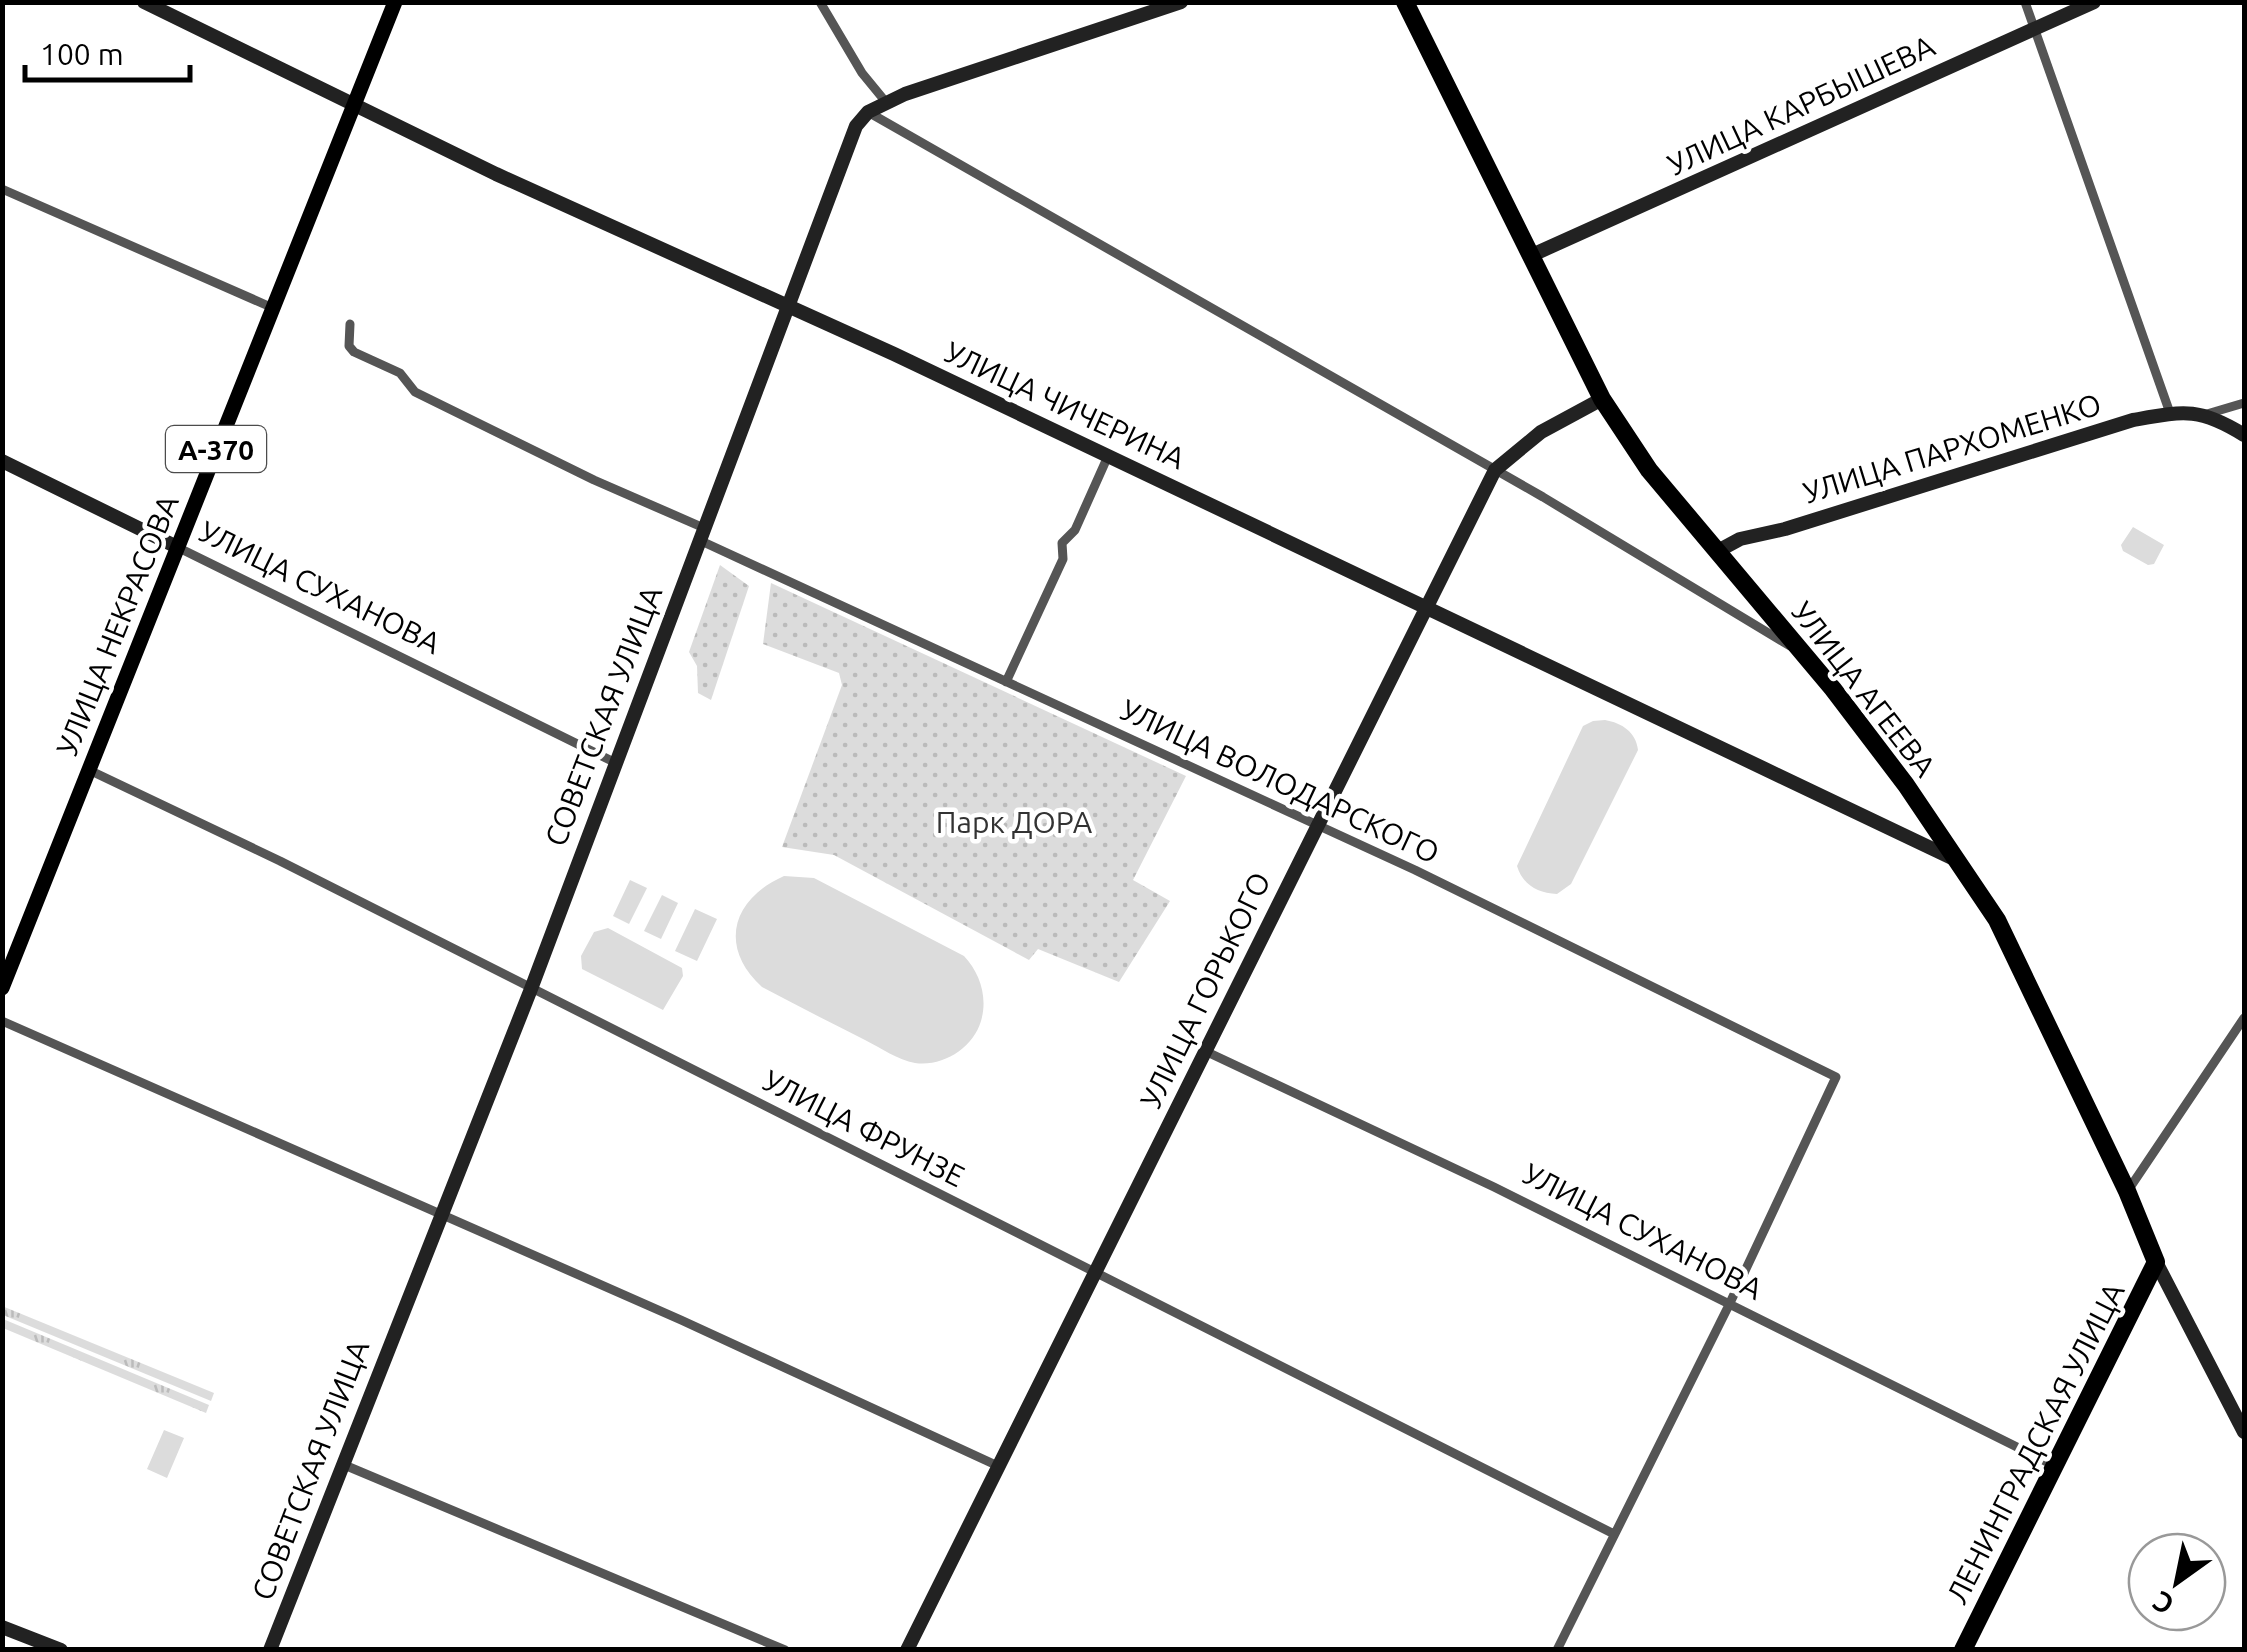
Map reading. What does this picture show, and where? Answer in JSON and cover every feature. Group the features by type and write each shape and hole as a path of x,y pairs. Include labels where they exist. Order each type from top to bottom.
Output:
{"highway":[{"name":"УЛИЦА АГЕЕВА","path":"1411,4 1602,399 1649,470 1805,656 1906,784 1961,862 2032,987 2128,1191 2156,1262"},
{"name":"ЛЕНИНГРАДСКАЯ УЛИЦА","path":"1963,1650 2156,1262"}],"main road":[{"name":"УЛИЦА ЧИЧЕРИНА","path":"144,2 496,174 894,354 1961,862"},
{"name":"УЛИЦА НЕКРАСОВА","path":"2,988 395,2"},
{"name":"СОВЕТСКАЯ УЛИЦА","path":"270,1650 531,989 856,126 884,102 1181,2"},
{"name":"УЛИЦА КАРБЫШЕВА","path":"1530,256 2094,2"},
{"name":"УЛИЦА ГОРЬКОГО","path":"907,1650 1495,470 1541,432 1602,399"},
{"name":"УЛИЦА ПАРХОМЕНКО","path":"1716,552 1740,539 1785,529 2133,420 2170,413 2208,414"},
{"path":"2208,414 2244,435"},
{"name":"УЛИЦА СУХАНОВА","path":"2,461 177,546"},
{"name":"УЛИЦА АГЕЕВА","path":"2156,1262 2244,1432"},
{"path":"2,1627 61,1650"}],"street":[{"path":"820,2 884,102"},
{"path":"2026,2 2170,413"},
{"path":"868,112 1495,470 1805,656"},
{"path":"2,189 273,308"},
{"name":"УЛИЦА ВОЛОДАРСКОГО","path":"350,324 349,346 354,352 400,374 414,392 1006,682 1416,870 1836,1076 1729,1305"},
{"path":"2208,414 2244,403"},
{"path":"1006,682 1063,559 1062,543 1075,530 1108,456"},
{"name":"УЛИЦА СУХАНОВА","path":"177,546 614,762"},
{"name":"УЛИЦА ФРУНЗЕ","path":"89,770 1614,1534"},
{"path":"2128,1191 2244,1018"},
{"path":"2,1022 681,1320 998,1466"},
{"name":"УЛИЦА СУХАНОВА","path":"1205,1050 1494,1187 2053,1465"},
{"path":"1557,1650 1729,1305"},
{"path":"342,1464 785,1650"}],"green space":[{"path":"2133,527 2164,545 2154,564 2148,565 2123,551 2121,545"},
{"path":"720,565 749,586 711,700 698,693 697,666 689,652"},
{"name":"Парк ДОРА","path":"771,583 1186,776 1133,880 1170,901 1119,982 1038,949 1029,960 834,855 782,847 842,685 839,673 763,644"},
{"path":"1605,720 1627,729 1638,750 1571,884 1557,894 1537,890 1527,883 1517,866 1583,726"},
{"path":"784,876 814,878 964,956 983,994 981,1021 971,1040 946,1059 915,1063 762,987 740,956 737,925 752,897"},
{"path":"630,880 647,888 629,924 613,916"},
{"path":"662,895 678,903 661,939 644,931"},
{"path":"695,909 717,919 697,961 675,951"},
{"path":"608,928 682,968 683,976 663,1010 582,969 581,956 594,932"},
{"path":"2,1306 214,1393 211,1401 3,1315"},
{"path":"3,1319 209,1405 206,1413 3,1328"},
{"path":"164,1430 184,1438 167,1478 147,1469"}]}
